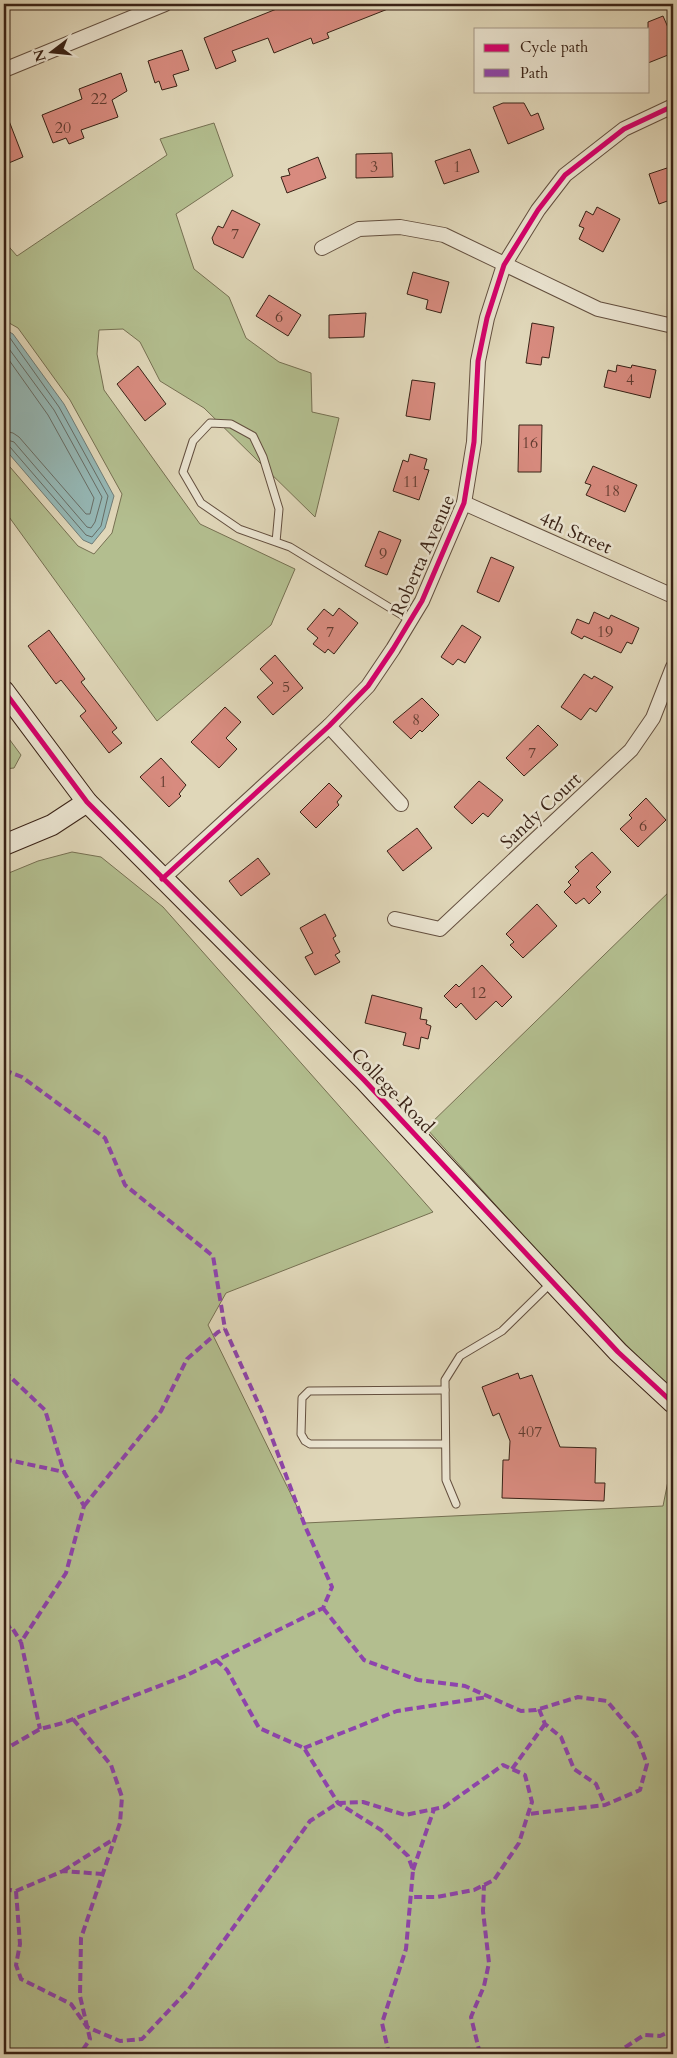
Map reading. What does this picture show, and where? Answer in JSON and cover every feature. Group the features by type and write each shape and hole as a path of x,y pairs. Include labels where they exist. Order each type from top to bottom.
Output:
{"street":[{"path":"4,70 164,4"},
{"name":"Roberta Avenue","path":"162,879 329,726 368,686 422,601 464,503 474,442 478,361 486,318 504,265 538,210 565,175 624,129 673,106"},
{"path":"322,248 359,229 400,227 444,236 598,309 673,326"},
{"name":"4th Street","path":"464,503 673,596"},
{"name":"Sandy Court","path":"395,919 440,929 631,750 653,718 673,667"},
{"name":"College Road","path":"4,690 88,802 162,879 364,1080 618,1352 673,1403"},
{"path":"329,726 401,804"},
{"path":"4,845 52,825 88,802"}],"lane":[{"path":"276,542 279,509 263,456 253,436 231,424 210,423 193,441 183,472 201,503 239,529 290,547 410,620"},
{"path":"456,1504 446,1480 444,1444 445,1380 460,1356 502,1331 552,1283"},
{"path":"444,1444 310,1444 305,1441 302,1434 302,1398 309,1391 445,1390"}],"green space":[{"path":"214,123 233,176 176,214 194,269 229,297 246,338 279,362 311,373 312,412 339,418 315,517 204,408 160,381 140,342 123,329 99,330 97,354 104,390 200,524 295,569 271,625 157,721 4,510 4,460 78,546 94,554 112,533 122,494 70,400 18,328 4,320 4,241 17,256 167,155 160,139"},
{"path":"4,732 21,755 14,768 4,769"},
{"path":"72,852 101,857 163,907 433,1212 226,1293 208,1325 305,1523 663,1506 673,1456 673,2054 4,2054 4,875 38,861"},
{"path":"673,888 673,1389 653,1372 580,1298 426,1128"}],"water":[{"path":"4,329 13,334 64,404 114,496 105,528 92,544 83,540 4,448"}],"building":[{"path":"289,4 398,5 327,33 329,38 313,44 311,38 274,53 268,38 232,51 236,61 216,69 204,38"},
{"path":"663,16 670,32 673,30 673,53 650,62 650,28 648,28 648,22"},
{"path":"182,50 189,70 173,75 177,86 162,90 159,81 155,83 148,61"},
{"path":"121,73 127,91 112,100 118,117 81,130 84,138 69,144 66,138 53,143 42,115 82,99 79,89"},
{"path":"503,103 524,103 531,116 538,113 544,129 508,144 493,107"},
{"path":"4,108 23,157 4,165"},
{"path":"470,149 479,172 444,184 435,161"},
{"path":"392,153 393,177 356,178 356,154"},
{"path":"318,157 326,178 287,193 281,177 290,175 288,169"},
{"path":"673,166 673,199 659,204 649,174"},
{"path":"597,207 620,219 603,252 579,239 584,228 579,226 586,211 593,215"},
{"path":"232,210 260,224 243,258 214,244 212,238 218,226 223,228"},
{"path":"413,272 449,282 441,313 426,309 428,300 407,294"},
{"path":"269,295 301,315 288,336 256,316"},
{"path":"366,313 364,337 329,338 329,315"},
{"path":"532,323 554,327 549,358 542,357 541,365 526,363"},
{"path":"617,365 631,368 632,365 656,370 650,398 604,387 608,370 616,372"},
{"path":"138,366 166,404 145,421 117,384"},
{"path":"412,380 435,383 430,420 406,416"},
{"path":"519,425 542,425 541,472 518,472"},
{"path":"410,454 427,459 424,469 429,470 419,500 393,491 403,460 408,462"},
{"path":"593,466 637,485 625,512 586,495 591,485 585,483"},
{"path":"379,531 401,540 387,575 365,566"},
{"path":"491,557 514,567 499,602 477,592"},
{"path":"339,608 358,623 334,654 328,649 325,653 313,644 318,638 307,629 324,609 333,616"},
{"path":"594,612 609,619 611,615 639,628 632,644 627,642 621,653 584,636 582,639 571,633 577,619 589,624"},
{"path":"462,625 481,637 465,663 458,659 453,665 441,657"},
{"path":"49,630 85,679 81,682 117,728 112,732 122,743 109,753 80,716 86,711 61,680 56,684 28,646"},
{"path":"275,655 303,688 273,715 257,697 273,683 260,669"},
{"path":"584,674 592,679 594,676 613,687 596,712 590,708 581,720 561,707"},
{"path":"422,698 439,715 422,732 420,730 411,739 393,722"},
{"path":"225,707 241,722 226,738 237,749 219,768 191,742"},
{"path":"538,725 558,745 524,776 506,758"},
{"path":"161,758 186,785 179,794 181,796 169,807 140,777"},
{"path":"479,781 503,800 488,817 483,813 472,824 454,807"},
{"path":"329,783 342,796 337,802 339,805 316,828 300,812"},
{"path":"646,798 666,820 638,847 620,829 632,818 629,815"},
{"path":"417,828 432,848 403,871 387,851"},
{"path":"592,852 611,872 596,887 601,892 589,904 584,898 576,904 564,892 571,885 568,882 579,871 575,867"},
{"path":"258,858 270,874 241,896 229,881"},
{"path":"537,904 557,926 523,958 510,945 514,942 506,934"},
{"path":"325,914 336,936 333,938 340,952 335,955 340,962 315,975 305,957 313,953 300,928"},
{"path":"482,965 512,997 502,1007 496,1001 476,1020 461,1003 456,1008 444,996 456,984 459,987"},
{"path":"372,995 422,1008 420,1019 427,1020 426,1024 431,1026 428,1039 421,1037 419,1049 403,1045 406,1033 365,1023"},
{"path":"518,1373 520,1379 532,1375 560,1447 596,1448 595,1483 605,1483 604,1501 502,1498 503,1460 509,1460 510,1441 499,1413 493,1416 482,1387"}],"marked path":[{"path":"4,940 6,968 4,974"},
{"path":"4,1070 22,1077 105,1138 125,1185 213,1256 225,1329 263,1414 305,1526 332,1587 323,1608 185,1676 63,1723 40,1729 4,1750"},
{"path":"84,1506 161,1411 187,1359 218,1332 225,1329"},
{"path":"4,1371 45,1410 64,1472"},
{"path":"4,1459 64,1472 84,1506 66,1573 21,1642 40,1729"},
{"path":"323,1608 364,1660 418,1680 465,1686 521,1711 536,1710 578,1697 607,1701 637,1737 647,1764 640,1790 605,1805 528,1814"},
{"path":"4,1630 11,1626 21,1642"},
{"path":"216,1660 227,1670 259,1728 304,1748 338,1803 381,1830 408,1856 413,1870 406,1949 382,2023 389,2054"},
{"path":"304,1748 397,1711 488,1697"},
{"path":"539,1709 545,1724 561,1737 574,1769 596,1784 605,1805"},
{"path":"73,1719 111,1765 122,1797 120,1823 81,1938 80,1996 90,2039 80,2054"},
{"path":"512,1769 545,1724"},
{"path":"16,1891 20,1944 16,1965 21,1979 71,2004 87,2027 120,2041 142,2039 189,1989 310,1821 338,1803 363,1802 405,1815 444,1807 503,1765 525,1775 532,1802 519,1843 494,1880 474,1890 437,1897 412,1897"},
{"path":"413,1870 434,1809"},
{"path":"63,1871 114,1839"},
{"path":"4,1889 16,1891 63,1871 103,1874"},
{"path":"480,2054 471,2017 484,1986 489,1963 483,1911 484,1885"},
{"path":"615,2054 644,2035 660,2036 673,2030"}],"cycle path":[{"path":"162,879 329,726 368,686 393,649 422,601 464,503 474,442 478,361 487,318 504,265 538,210 565,175 624,129 673,106"},
{"path":"4,691 87,802 364,1080 618,1352 673,1403"}]}
